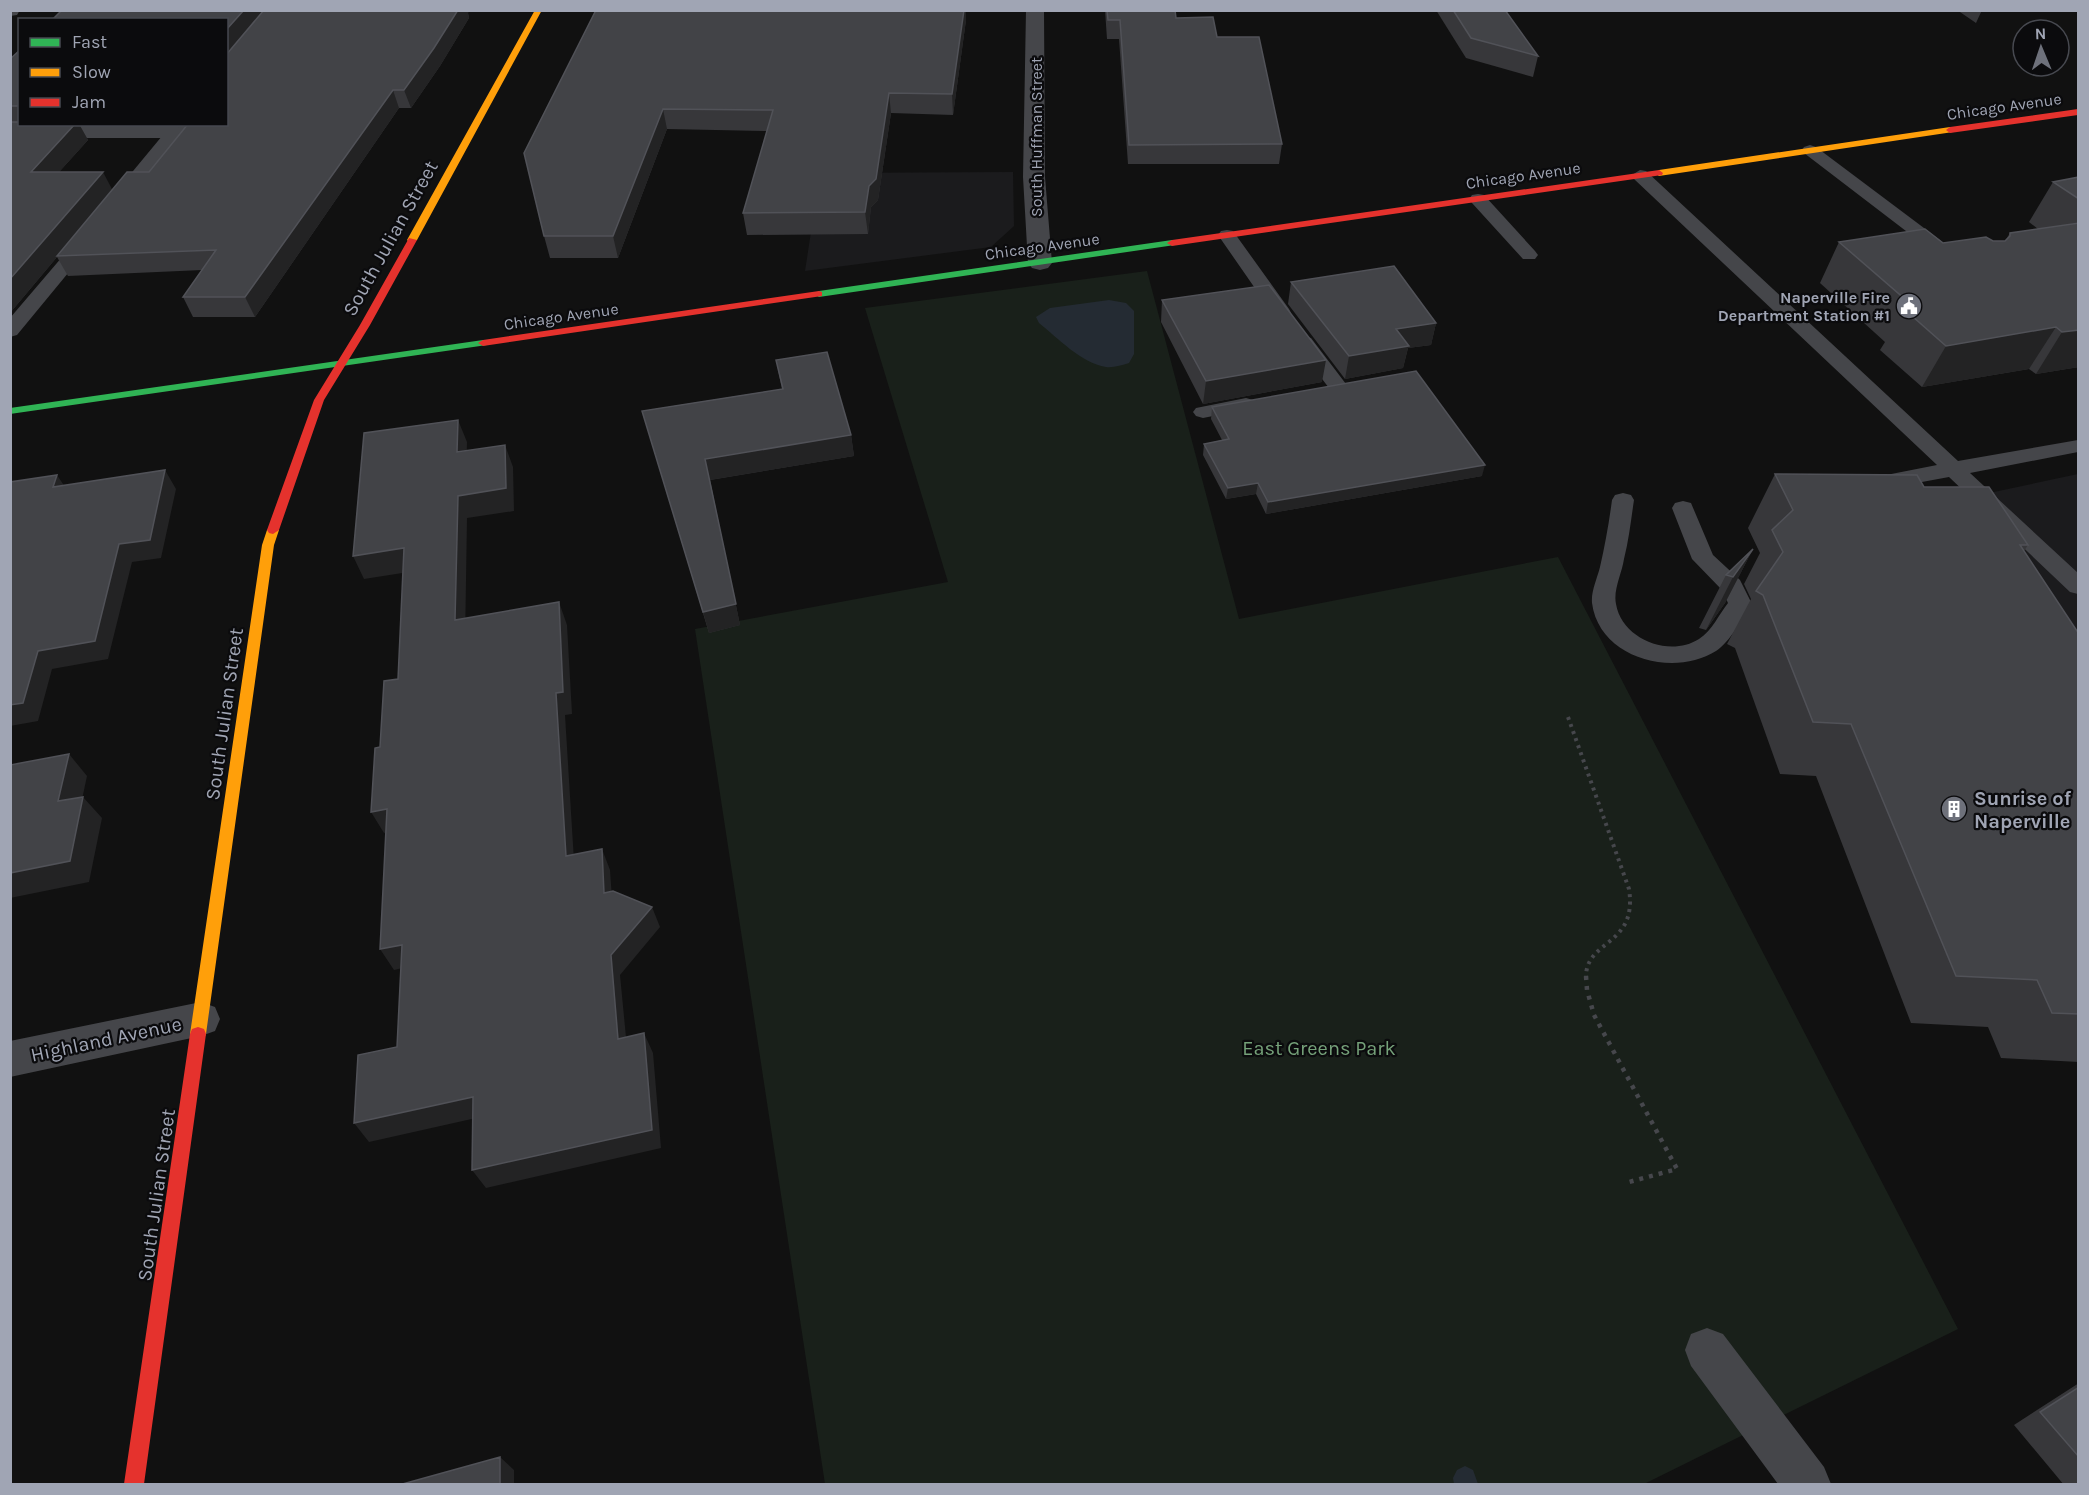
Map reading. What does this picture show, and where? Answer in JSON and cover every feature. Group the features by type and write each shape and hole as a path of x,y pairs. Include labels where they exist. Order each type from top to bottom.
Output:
{"main road":[{"name":"South Julian Street","path":"134,1485 268,545 311,417 539,10"},
{"name":"Chicago Avenue","path":"10,411 2079,112"}],"street":[{"name":"South Huffman Street","path":"1035,10 1034,177 1040,262"},
{"path":"10,132 178,128"},
{"name":"Highland Avenue","path":"10,1059 201,1018"},
{"path":"1707,1350 1808,1485"}],"lane":[{"path":"10,332 178,128"},
{"path":"1810,150 1957,262"},
{"path":"1640,175 2079,586"},
{"path":"1478,198 1529,255"},
{"path":"1227,235 1258,281 1339,388"},
{"path":"1316,392 1361,384"},
{"path":"1203,412 1260,402"},
{"path":"1863,485 2079,446"},
{"path":"1623,500 1603,601 1608,622 1628,643 1655,652 1681,655 1709,644 1740,604 1732,586 1703,559 1683,508"}],"path":[{"path":"1568,717 1629,890 1631,909 1625,925 1592,958 1584,976 1586,994 1594,1015 1677,1169 1629,1182"}],"shaded area":[{"path":"1013,172 1014,226 991,247 805,271 820,173"},
{"path":"1109,300 1126,303 1134,311 1134,354 1129,363 1106,367 1088,361 1039,323 1036,317 1050,308"},
{"path":"2078,474 2078,642 1942,503"}],"green space":[{"name":"East Greens Park","path":"1147,271 1239,619 1558,557 1958,1329 1644,1484 825,1484 695,629 948,582 865,308"}],"building":[{"path":"62,10 244,10 228,28 228,18 54,18"},
{"path":"264,10 458,10 404,90 393,90 245,297 183,297 216,250 57,256 127,172 149,172 186,126 228,126 228,53"},
{"path":"596,10 964,10 952,94 889,93 876,179 869,186 865,212 743,213 773,110 663,109 613,236 544,236 524,153"},
{"path":"1107,10 1175,10 1176,18 1213,17 1217,37 1259,37 1282,144 1129,145 1120,20 1108,20"},
{"path":"1453,10 1505,10 1538,56 1471,38"},
{"path":"18,52 18,106 10,106 10,59"},
{"path":"10,122 18,122 18,126 73,126 31,172 103,172 10,279"},
{"path":"2079,177 2079,199 2053,182"},
{"path":"2079,223 2079,330 2062,332 2056,327 1946,346 1903,308 1914,307 1839,242 1925,229 1943,243 1986,237 1993,241 2005,241 2010,233"},
{"path":"1394,266 1436,323 1396,329 1409,346 1349,356 1291,282"},
{"path":"1269,285 1326,360 1206,381 1162,300"},
{"path":"827,352 851,435 705,459 736,604 703,612 642,411 783,389 776,360"},
{"path":"1416,371 1485,465 1268,502 1258,483 1228,488 1204,444 1229,439 1212,407"},
{"path":"458,420 457,452 505,445 506,488 458,496 455,620 559,602 563,692 556,693 566,856 602,849 604,893 613,891 652,907 611,955 618,1039 644,1033 652,1130 472,1170 473,1097 354,1123 358,1055 397,1047 402,945 380,949 387,809 371,812 375,748 380,747 384,681 398,679 404,548 353,556 364,433"},
{"path":"165,470 150,540 119,544 95,641 38,651 23,703 10,705 10,482 57,475 53,487"},
{"name":"Sunrise of Naperville","path":"1775,474 1917,475 1924,487 1989,487 2028,545 2020,545 2079,634 2079,1014 2052,1013 2037,980 1956,976 1851,724 1813,722 1763,595 1756,591 1783,552 1772,530 1793,510"},
{"path":"1753,549 1733,577 1726,575"},
{"path":"69,754 58,801 83,797 70,861 10,873 10,765"},
{"path":"2079,1387 2079,1457 2040,1412"},
{"path":"500,1457 500,1485 399,1485"}],"waterway":[{"path":"1465,1478 1466,1484"}],"traffic: fast":[{"path":"819,294 1172,243"},
{"path":"10,411 483,343"}],"traffic: slow":[{"path":"412,240 539,10"},
{"path":"1659,173 1950,130"},
{"path":"198,1034 268,545 273,530"}],"traffic: jam":[{"path":"1950,130 2078,112"},
{"path":"1172,243 1659,173"},
{"path":"273,530 319,400 365,325 412,240"},
{"path":"483,343 819,294"},
{"path":"134,1484 198,1034"}],"place":[{"name":"Naperville Fire Department Station #1","path":"1909,306"},
{"name":"Sunrise of Naperville","path":"1954,809"}]}
